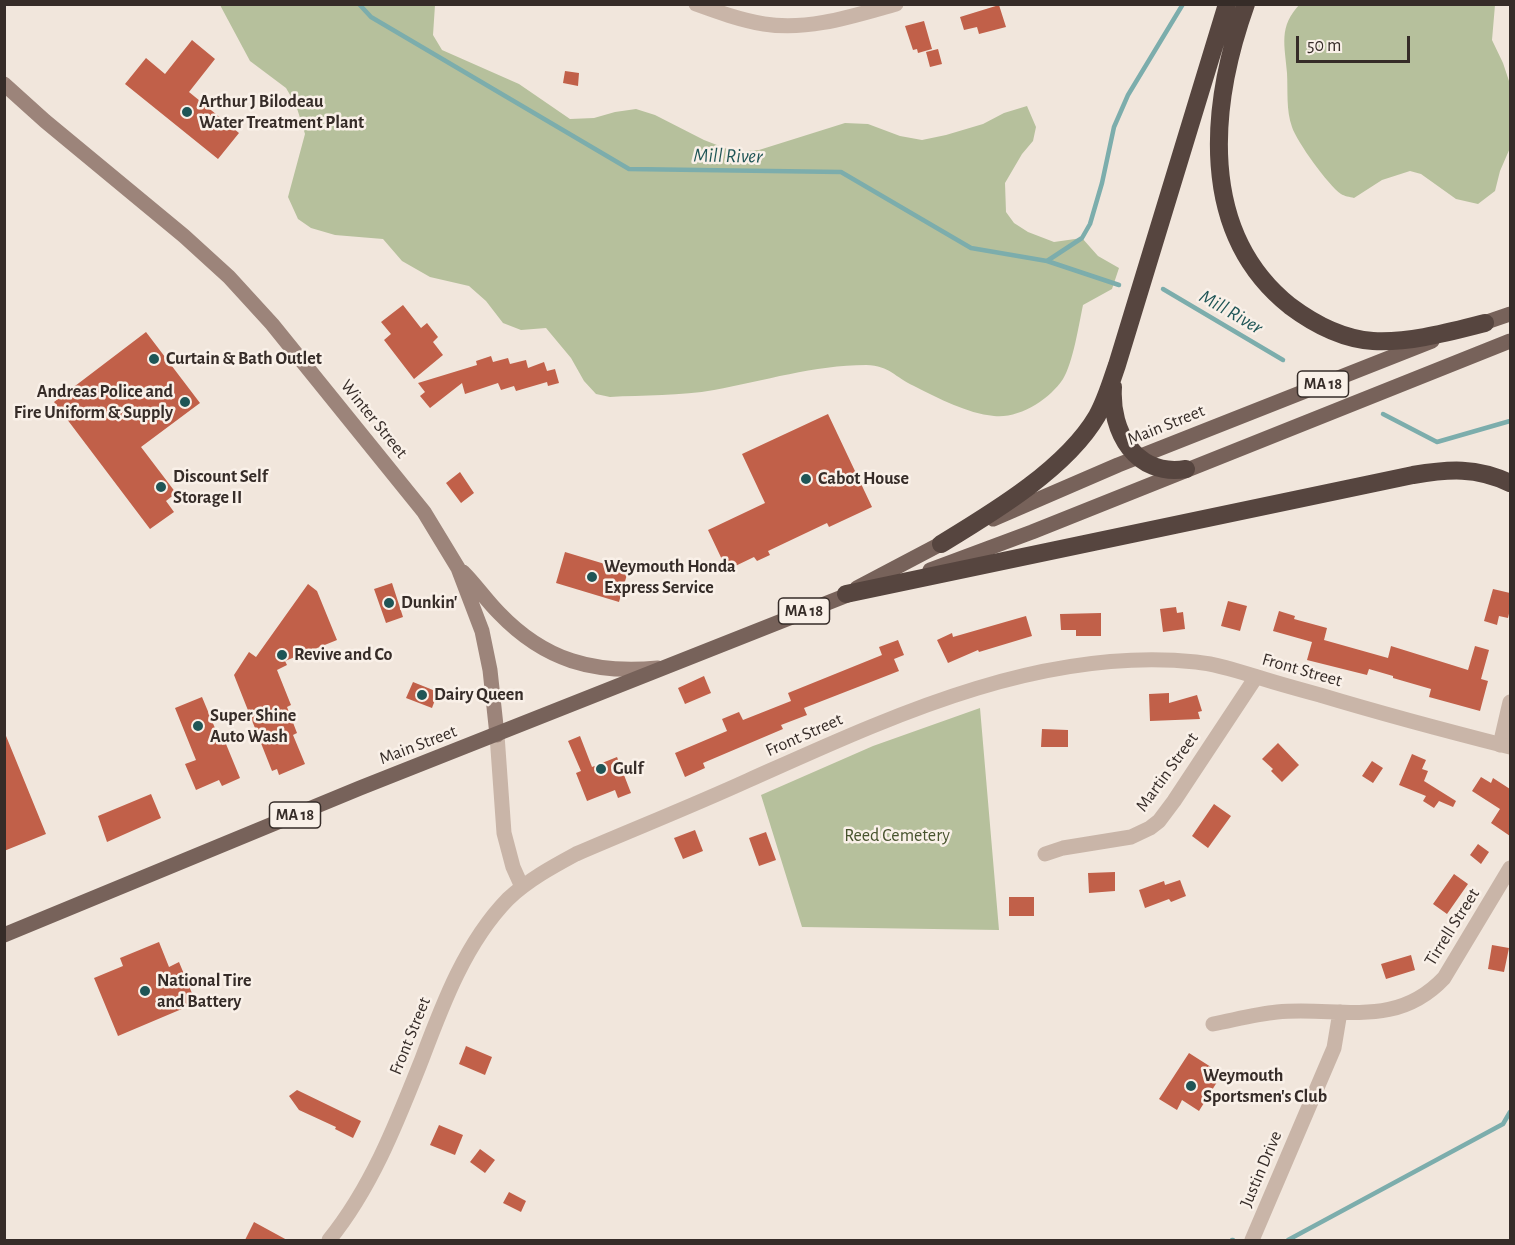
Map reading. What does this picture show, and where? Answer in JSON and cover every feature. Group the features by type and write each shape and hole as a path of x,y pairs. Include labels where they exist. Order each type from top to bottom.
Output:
{"highway":[{"path":"940,544 1033,482 1074,446 1097,415 1117,365 1227,4"},
{"path":"1246,4 1231,52 1224,88 1220,125 1220,159 1227,215 1237,240 1258,274 1284,301 1305,316 1326,328 1363,339 1404,339 1485,323"},
{"path":"1117,365 1113,389 1113,411 1125,441 1138,458 1145,463 1161,469 1186,469"},
{"path":"846,594 1413,475 1464,470 1488,474 1510,483"}],"main road":[{"name":"Winter Street","path":"4,84 45,122 209,257 254,303 424,512 458,568 482,631 497,735"},
{"name":"Main Street","path":"4,935 360,788 846,594 940,544 1015,509 1138,458 1404,352 1510,314"},
{"name":"Main Street","path":"846,594 917,574 979,552 1510,341"},
{"path":"458,568 476,584 500,614 528,639 551,652 576,663 599,668 628,670 663,668"}],"street":[{"path":"696,4 730,17 765,24 798,26 821,24 896,4"},
{"name":"Front Street","path":"329,1240 344,1221 381,1157 442,1007 468,955 495,915 522,887 576,854 843,738 903,714 990,685 1065,667 1175,660 1200,662 1505,746"},
{"name":"Martin Street","path":"1045,854 1063,848 1131,837 1159,821 1256,677"},
{"path":"1505,746 1510,702"},
{"name":"Winter Street","path":"497,735 504,833 513,867 522,887"},
{"name":"Tirrell Street","path":"1213,1024 1277,1012 1372,1012 1411,1004 1431,991 1456,962 1510,868"},
{"name":"Justin Drive","path":"1252,1240 1334,1048 1340,1012"}],"green space":[{"path":"1300,4 1495,5 1492,40 1510,84 1510,148 1500,171 1495,191 1478,204 1456,199 1421,174 1410,171 1382,180 1354,198 1342,195 1335,189 1300,143 1292,127 1289,114 1284,37 1288,21"},
{"path":"220,5 435,5 433,35 442,50 519,84 570,119 594,118 636,109 655,115 704,140 735,152 759,150 845,123 868,124 900,136 922,140 983,124 1004,113 1027,106 1036,127 1033,141 1022,154 1005,183 1006,212 1014,223 1028,232 1054,242 1082,238 1098,256 1119,268 1112,289 1083,305 1073,354 1063,379 1042,400 1014,414 994,416 963,409 907,383 881,367 866,365 808,371 689,393 610,397 596,394 584,381 571,358 546,328 521,330 503,323 486,301 469,286 430,277 402,261 383,239 335,235 311,228 298,219 288,197 305,134 296,105 286,88 250,61"},
{"name":"Reed Cemetery","path":"980,708 999,930 802,927 761,795 873,746"}],"building":[{"path":"999,5 1006,27 979,34 977,27 964,30 960,17"},
{"path":"924,21 932,49 918,53 917,49 913,50 905,26"},
{"name":"Arthur J Bilodeau Water Treatment Plant","path":"192,40 215,59 189,92 239,133 218,159 125,84 146,58 165,74"},
{"path":"938,49 942,64 930,67 926,52"},
{"path":"565,71 579,73 578,86 563,83"},
{"path":"403,305 421,328 427,323 438,337 433,342 443,355 414,379 384,340 391,334 381,322"},
{"path":"146,332 200,403 141,447 176,493 166,501 174,512 150,529 54,402"},
{"path":"491,356 493,362 508,358 510,364 526,360 528,368 544,362 547,371 555,369 559,383 548,386 547,382 516,391 514,386 501,390 498,383 465,394 462,383 430,408 420,396 425,392 418,383 477,365 476,361"},
{"name":"Cabot House","path":"828,414 872,507 829,527 827,523 768,551 770,555 757,561 754,557 727,570 708,530 765,503 742,454"},
{"path":"460,472 474,493 461,503 446,483"},
{"name":"Weymouth Honda Express Service","path":"565,552 628,571 619,602 556,583"},
{"name":"Dunkin'","path":"392,583 403,617 386,623 374,589"},
{"path":"308,584 317,591 337,640 285,661 287,665 277,670 291,705 287,707 297,733 293,735 305,764 279,775 277,769 272,771 234,675 249,652 256,657"},
{"path":"1493,589 1510,593 1508,618 1499,616 1497,625 1484,621"},
{"path":"1228,601 1247,606 1240,631 1221,626"},
{"path":"1176,607 1177,613 1183,612 1185,629 1163,632 1160,609"},
{"path":"1279,611 1295,616 1294,619 1327,628 1324,640 1388,658 1391,646 1468,670 1475,646 1489,650 1481,679 1488,681 1480,711 1429,697 1431,689 1393,678 1393,676 1369,669 1367,675 1307,660 1312,642 1273,631"},
{"path":"1101,613 1101,636 1076,636 1076,630 1061,630 1060,614"},
{"path":"1026,616 1032,636 979,652 978,650 948,663 937,640 952,633 953,637"},
{"path":"898,640 904,655 894,659 899,671 804,708 807,715 781,725 783,729 703,763 705,768 685,777 675,753 727,731 722,719 739,712 743,720 791,701 788,693 882,655 879,647"},
{"path":"704,676 711,693 685,704 678,688"},
{"name":"Dairy Queen","path":"413,682 438,692 432,708 406,698"},
{"path":"1169,693 1169,703 1197,695 1202,711 1198,712 1200,719 1150,721 1149,694"},
{"name":"Super Shine Auto Wash","path":"202,697 222,745 226,744 240,778 222,786 219,780 196,790 185,764 196,760 175,708"},
{"path":"1042,729 1068,730 1068,747 1041,747"},
{"path":"4,731 46,834 4,851"},
{"name":"Gulf","path":"580,736 592,767 617,757 631,793 618,798 615,790 587,801 576,773 581,771 568,741"},
{"path":"1278,743 1299,765 1282,782 1262,759"},
{"path":"1412,754 1426,760 1422,769 1428,771 1424,781 1456,801 1453,807 1439,801 1434,808 1423,801 1426,796 1399,785"},
{"path":"1372,761 1383,768 1373,783 1362,776"},
{"path":"1481,777 1491,783 1493,778 1510,789 1510,836 1491,823 1500,809 1472,791"},
{"path":"151,794 161,818 107,842 98,816"},
{"path":"1214,804 1231,816 1208,848 1192,836"},
{"path":"695,830 703,851 683,859 674,838"},
{"path":"766,832 776,860 759,866 749,838"},
{"path":"1478,844 1489,852 1481,864 1470,855"},
{"path":"1115,872 1115,891 1089,893 1088,873"},
{"path":"1454,874 1468,884 1447,914 1433,904"},
{"path":"1180,880 1186,896 1171,902 1169,899 1145,908 1139,890 1164,881 1165,885"},
{"path":"1009,897 1034,897 1034,916 1009,916"},
{"name":"National Tire and Battery","path":"159,942 169,967 179,962 196,1003 118,1036 94,978 123,966 120,958"},
{"path":"1492,945 1509,948 1504,972 1488,969"},
{"path":"1411,955 1415,970 1386,979 1381,964"},
{"path":"466,1046 492,1057 485,1075 459,1064"},
{"name":"Weymouth Sportsmen's Club","path":"1189,1053 1222,1074 1199,1111 1182,1100 1177,1110 1159,1099"},
{"path":"297,1090 361,1121 353,1138 335,1129 336,1127 299,1110 289,1096"},
{"path":"439,1125 463,1135 455,1155 430,1145"},
{"path":"480,1149 495,1160 485,1173 470,1162"},
{"path":"509,1192 526,1201 521,1212 503,1203"},
{"path":"254,1222 287,1240 245,1240"}],"waterway":[{"name":"Mill River","path":"359,4 371,17 629,169 841,172 971,248 1047,261 1119,285"},
{"path":"1047,261 1082,238 1090,224 1102,183 1114,127 1128,95 1183,4"},
{"name":"Mill River","path":"1163,289 1283,360"},
{"name":"Mill River","path":"1383,414 1437,442 1510,421"},
{"path":"1288,1240 1503,1124 1510,1112"}],"place":[{"name":"Arthur J Bilodeau Water Treatment Plant","path":"187,112"},
{"name":"Curtain & Bath Outlet","path":"154,359"},
{"name":"Andreas Police and Fire Uniform & Supply","path":"185,402"},
{"name":"Cabot House","path":"806,479"},
{"name":"Discount Self Storage II","path":"161,487"},
{"name":"Weymouth Honda Express Service","path":"592,577"},
{"name":"Dunkin'","path":"389,603"},
{"name":"Revive and Co","path":"282,655"},
{"name":"Dairy Queen","path":"422,695"},
{"name":"Super Shine Auto Wash","path":"198,726"},
{"name":"Gulf","path":"601,769"},
{"name":"National Tire and Battery","path":"145,991"},
{"name":"Weymouth Sportsmen's Club","path":"1191,1086"}]}
